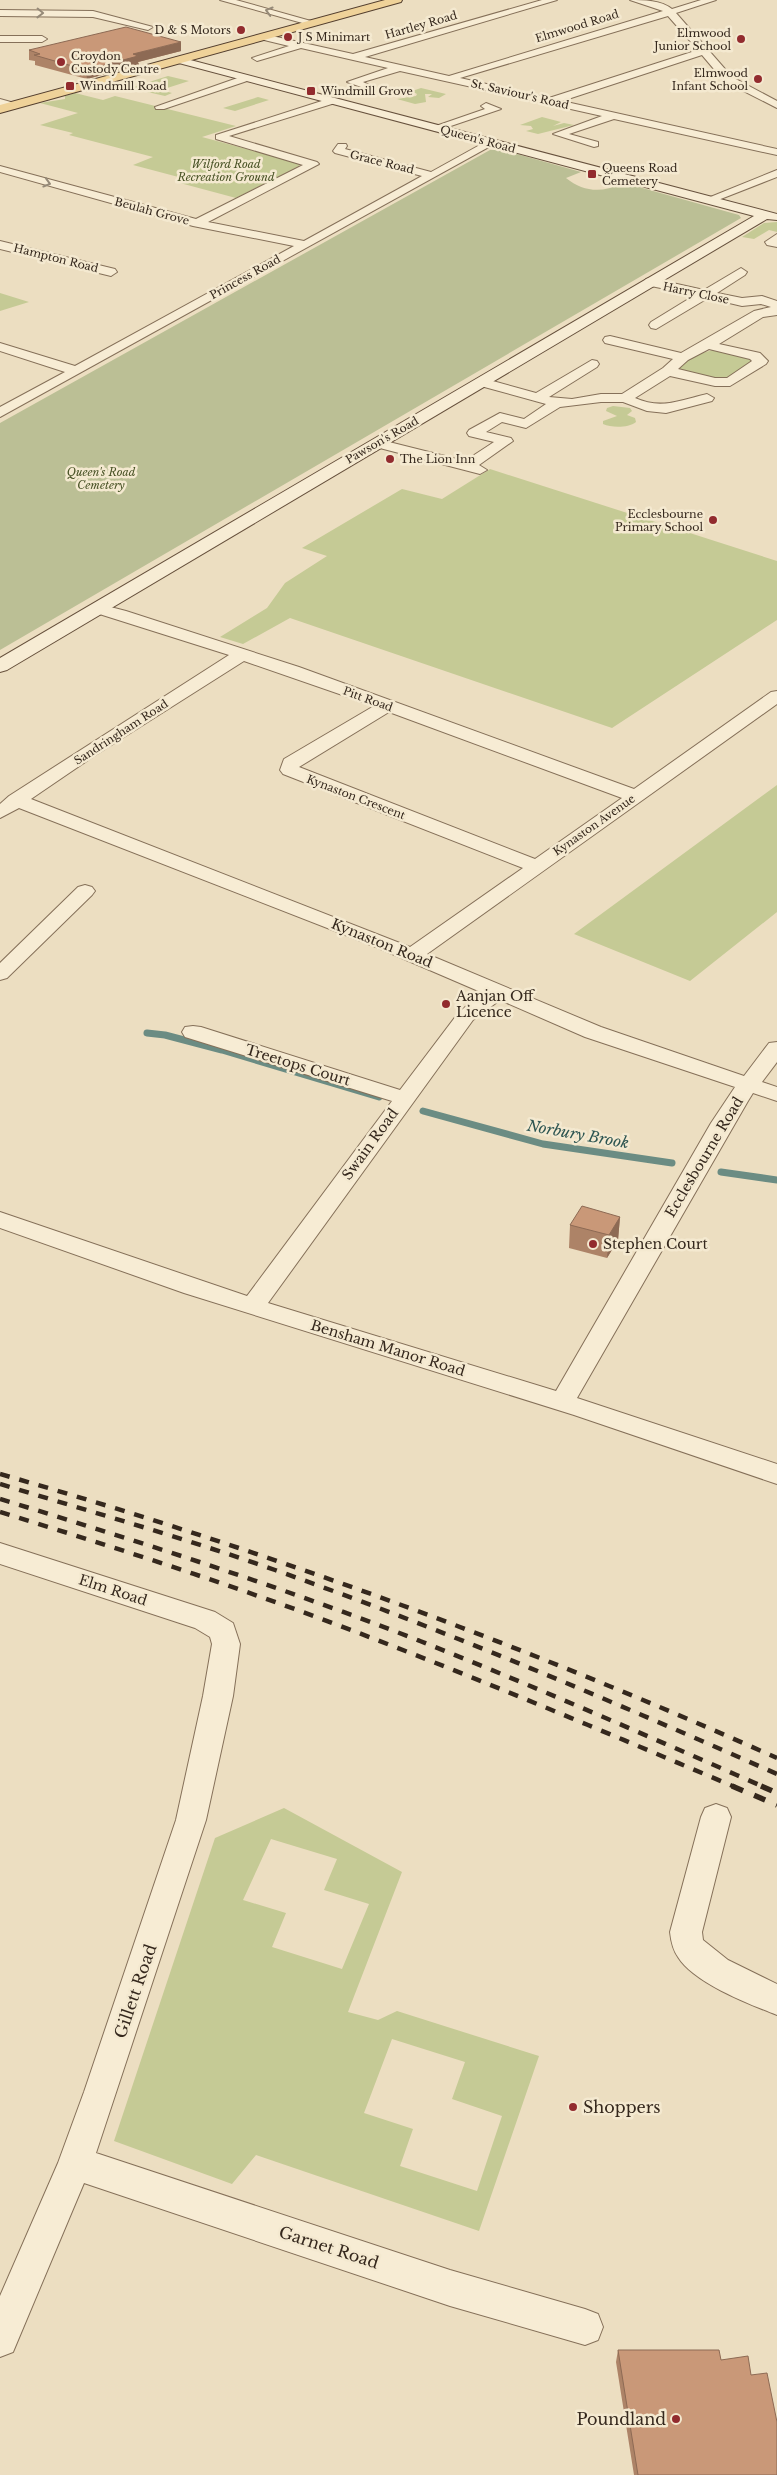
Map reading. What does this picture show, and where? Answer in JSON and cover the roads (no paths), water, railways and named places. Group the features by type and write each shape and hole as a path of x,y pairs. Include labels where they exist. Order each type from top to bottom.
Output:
{"main road":[{"path":"0,110 397,0"}],"street":[{"path":"80,14 88,0"},
{"path":"225,0 312,23"},
{"name":"Hartley Road","path":"356,57 552,0"},
{"path":"635,0 664,7 706,51 732,82 777,105"},
{"name":"Elmwood Road","path":"451,77 711,0"},
{"path":"0,13 98,15 148,27"},
{"name":"St. Saviour's Road","path":"263,37 451,77 612,116 777,152"},
{"path":"0,39 42,39"},
{"path":"257,58 300,45"},
{"path":"550,101 706,51"},
{"name":"Queen's Road","path":"178,60 771,216"},
{"path":"364,85 352,82 403,67"},
{"path":"160,106 246,78"},
{"path":"197,223 313,164 220,137 332,101"},
{"path":"0,102 14,106"},
{"path":"435,128 496,109 486,106"},
{"path":"594,144 558,134 612,116"},
{"name":"Princess Road","path":"0,413 491,142"},
{"name":"Grace Road","path":"342,146 339,152 431,175"},
{"name":"Beulah Grove","path":"0,169 197,223 305,245"},
{"path":"709,200 777,172"},
{"name":"Pawson's Road","path":"0,666 90,612 99,610 650,282 771,216"},
{"path":"777,238 771,242 777,243"},
{"name":"Hampton Road","path":"0,245 111,272"},
{"path":"656,325 742,272"},
{"name":"Harry Close","path":"650,282 742,302 762,300 776,306"},
{"path":"482,382 557,403 625,398 668,371 683,356 707,345 776,306"},
{"path":"610,340 683,356"},
{"path":"668,371 714,382 730,382 761,361 755,356 707,345"},
{"path":"0,347 76,371"},
{"path":"539,397 592,364"},
{"path":"625,398 640,406 656,410 707,398"},
{"path":"377,443 473,468 506,441 474,432 500,417 526,424 557,403"},
{"name":"Pitt Road","path":"99,610 120,614 243,654 635,796"},
{"name":"Sandringham Road","path":"0,812 243,654"},
{"name":"Kynaston Avenue","path":"412,955 777,696"},
{"name":"Kynaston Crescent","path":"387,706 290,763 289,770 536,866"},
{"name":"Kynaston Road","path":"16,800 412,955 622,1043 777,1094"},
{"path":"0,974 85,891"},
{"name":"Swain Road","path":"254,1306 404,1098 466,1016 497,992"},
{"name":"Treetops Court","path":"193,1032 404,1098"},
{"name":"Ecclesbourne Road","path":"562,1402 722,1124 748,1084 777,1048"},
{"name":"Bensham Manor Road","path":"0,1220 136,1269 646,1428 777,1474"},
{"name":"Elm Road","path":"0,1553 205,1620 223,1631"},
{"name":"Gillett Road","path":"0,2340 75,2163 132,2003 191,1820 218,1696 226,1644 223,1631"},
{"path":"716,1817 686,1932 688,1946 696,1956 715,1968 777,2000"},
{"name":"Garnet Road","path":"75,2163 450,2288 585,2327"}],"waterway":[{"name":"Norbury Brook","path":"147,1033 165,1035 222,1050 379,1097"},
{"name":"Norbury Brook","path":"423,1111 543,1144 672,1163"},
{"name":"Norbury Brook","path":"721,1172 777,1180"}],"railway":[{"path":"0,1474 198,1535 296,1567 393,1602 586,1677 682,1716 777,1758"},
{"path":"0,1484 207,1547 339,1593 528,1667 777,1774"},
{"path":"0,1499 211,1566 368,1621 550,1694 764,1787"},
{"path":"0,1512 188,1572 355,1632 519,1696 735,1787"},
{"path":"732,1786 777,1805"},
{"path":"761,1786 777,1793"}],"place":[{"name":"D & S Motors","path":"241,30"},
{"name":"J S Minimart","path":"288,37"},
{"name":"Elmwood Junior School","path":"741,39"},
{"name":"Croydon Custody Centre","path":"61,62"},
{"name":"Elmwood Infant School","path":"758,79"},
{"name":"Windmill Road","path":"70,86"},
{"name":"Windmill Grove","path":"311,91"},
{"name":"Queens Road Cemetery","path":"592,174"},
{"name":"The Lion Inn","path":"390,459"},
{"name":"Ecclesbourne Primary School","path":"713,520"},
{"name":"Aanjan Off Licence","path":"446,1004"},
{"name":"Stephen Court","path":"593,1244"},
{"name":"Shoppers","path":"573,2107"},
{"name":"Poundland","path":"676,2419"}],"park label":[{"name":"Wilford Road Recreation Ground","path":"226,170"},
{"name":"Queen's Road Cemetery","path":"101,478"}]}
